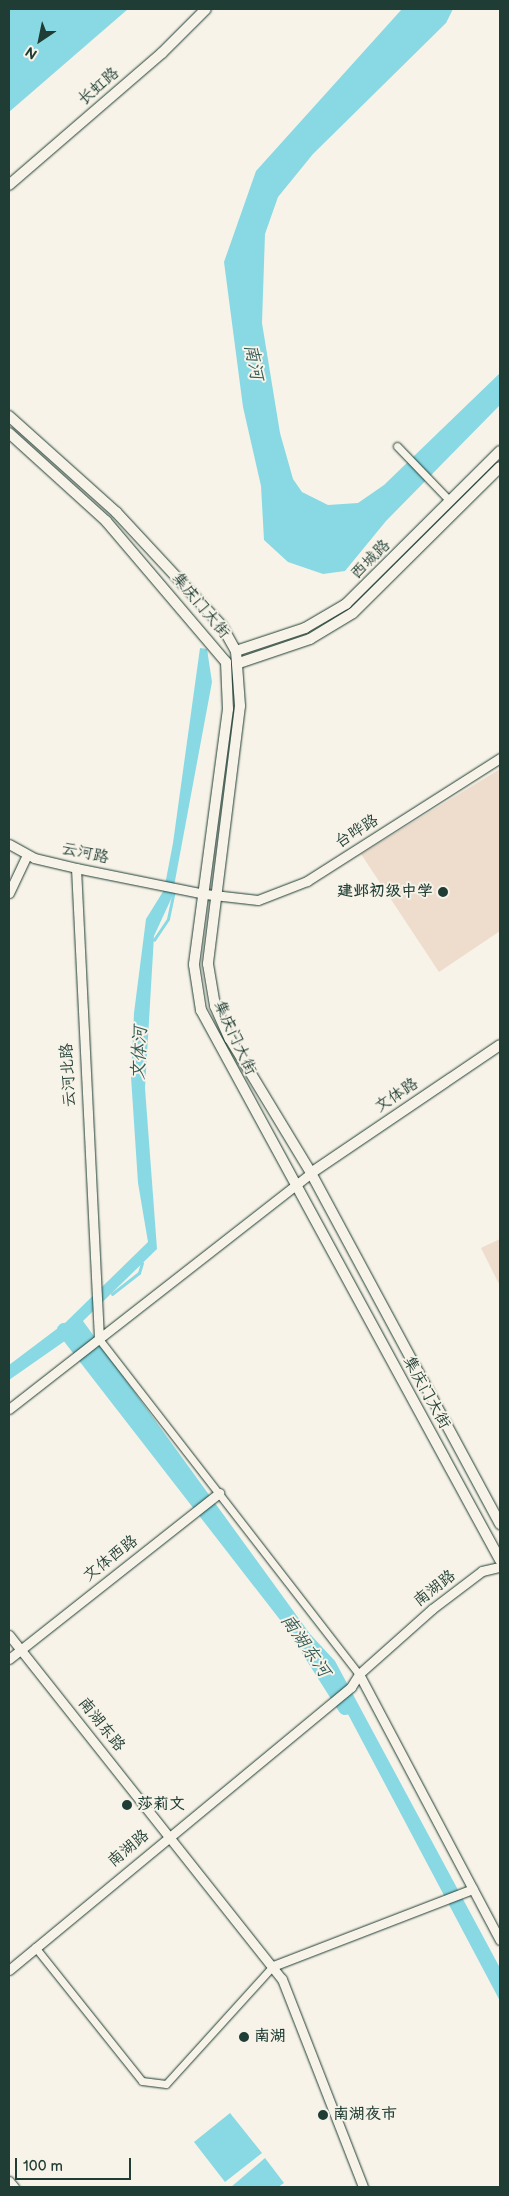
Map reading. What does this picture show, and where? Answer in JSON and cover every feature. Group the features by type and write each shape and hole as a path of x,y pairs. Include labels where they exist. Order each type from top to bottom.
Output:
{"main road":[{"name":"长虹路","path":"9,185 162,53 206,9"},
{"name":"集庆门大街","path":"9,416 88,483 222,626 236,651 239,664 240,706 219,897 208,964 215,1006 230,1039 311,1173 500,1524"},
{"name":"集庆门大街","path":"9,433 79,493 185,610 216,646 226,662 230,687 205,894 194,965 201,1010 294,1186 500,1560"},
{"name":"西城路","path":"236,651 305,628 346,604 500,451"},
{"name":"西城路","path":"239,664 310,639 353,613 500,467"},
{"name":"文体路","path":"311,1173 500,1045"}],"street":[{"path":"398,446 450,501"},
{"name":"台晔路","path":"186,891 219,897 258,900 284,894 500,758"},
{"name":"云河路","path":"9,844 27,855 76,868 186,891"},
{"path":"9,893 27,855"},
{"name":"云河北路","path":"76,868 98,1340"},
{"path":"9,1409 311,1173"},
{"path":"98,1340 359,1674 500,1940"},
{"name":"文体西路","path":"9,1659 219,1493"},
{"name":"南湖路","path":"9,1970 171,1834 351,1688 359,1674 432,1609 482,1571 500,1566"},
{"name":"南湖东路","path":"9,1635 171,1834 273,1966"},
{"path":"35,1947 142,2081 166,2084 273,1966 436,1906 473,1889"},
{"path":"273,1966 363,2187"},
{"path":"9,2181 14,2187"}],"shaded area":[{"name":"建邺初级中学","path":"500,769 500,931 439,972 361,854"},
{"path":"500,1239 500,1286 481,1248"}],"water":[{"path":"9,9 128,9 9,112"},
{"name":"南河","path":"402,9 453,9 446,23 313,154 278,197 265,234 262,323 280,433 293,479 302,492 328,505 358,503 384,485 500,373 500,405 386,521 345,571 323,574 288,562 264,540 261,486 243,407 224,262 256,171"},
{"path":"200,648 207,649 212,682 172,897 154,936 145,1088 157,1249 83,1321 310,1634 335,1661 500,1968 500,2001 314,1650 72,1336 9,1380 9,1365 66,1322 148,1242 138,1183 131,1077 134,1013 146,919 164,890 173,843"},
{"path":"230,2113 262,2153 225,2182 194,2142"},
{"path":"265,2158 284,2183 278,2187 231,2187"}],"waterway":[{"name":"文体河","path":"154,940 168,919 174,890"},
{"name":"文体河","path":"112,1294 139,1273 142,1263"},
{"name":"南湖东河","path":"64,1330 290,1621 345,1708"}],"place":[{"name":"建邺初级中学","path":"443,892"},
{"name":"莎莉文","path":"127,1805"},
{"name":"南湖","path":"244,2037"},
{"name":"南湖夜市","path":"323,2115"}]}
